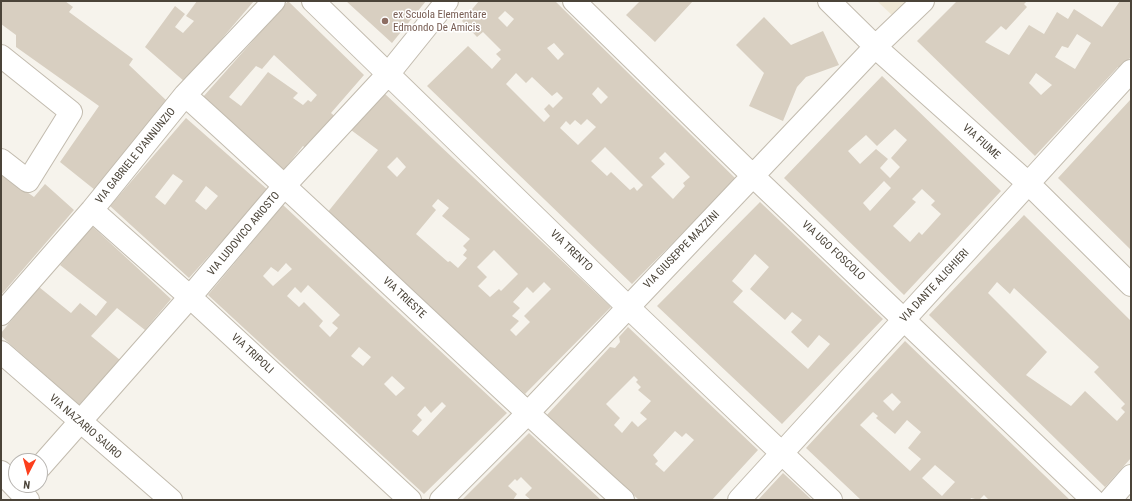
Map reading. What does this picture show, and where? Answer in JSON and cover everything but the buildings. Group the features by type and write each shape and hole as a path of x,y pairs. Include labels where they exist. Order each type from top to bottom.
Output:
{"street":[{"name":"VIA GABRIELE D'ANNUNZIO","path":"1,314 92,210 185,95 274,1"},
{"name":"VIA TRENTO","path":"313,1 628,307 831,500"},
{"name":"VIA LUDOVICO ARIOSTO","path":"48,458 190,297 285,185 388,73 446,1"},
{"name":"VIA UGO FOSCOLO","path":"574,1 753,176 905,319 1093,500"},
{"name":"VIA FIUME","path":"829,1 875,47 1028,184 1131,286"},
{"name":"VIA GIUSEPPE MAZZINI","path":"441,500 527,414 875,47 923,1"},
{"path":"1,56 71,112 28,181 1,160"},
{"name":"VIA DANTE ALIGHIERI","path":"739,500 782,455 1131,71"},
{"name":"VIA TRIESTE","path":"185,95 285,185 527,414 623,500"},
{"name":"VIA TRIPOLI","path":"92,210 190,297 410,500"},
{"name":"VIA NAZARIO SAURO","path":"1,352 170,500"},
{"path":"1,472 20,494"},
{"path":"1110,500 1131,476"}],"shaded area":[{"path":"877,1 905,1 894,17"}],"place":[{"name":"ex Scuola Elementare Edmondo De Amicis","path":"385,21"}]}
